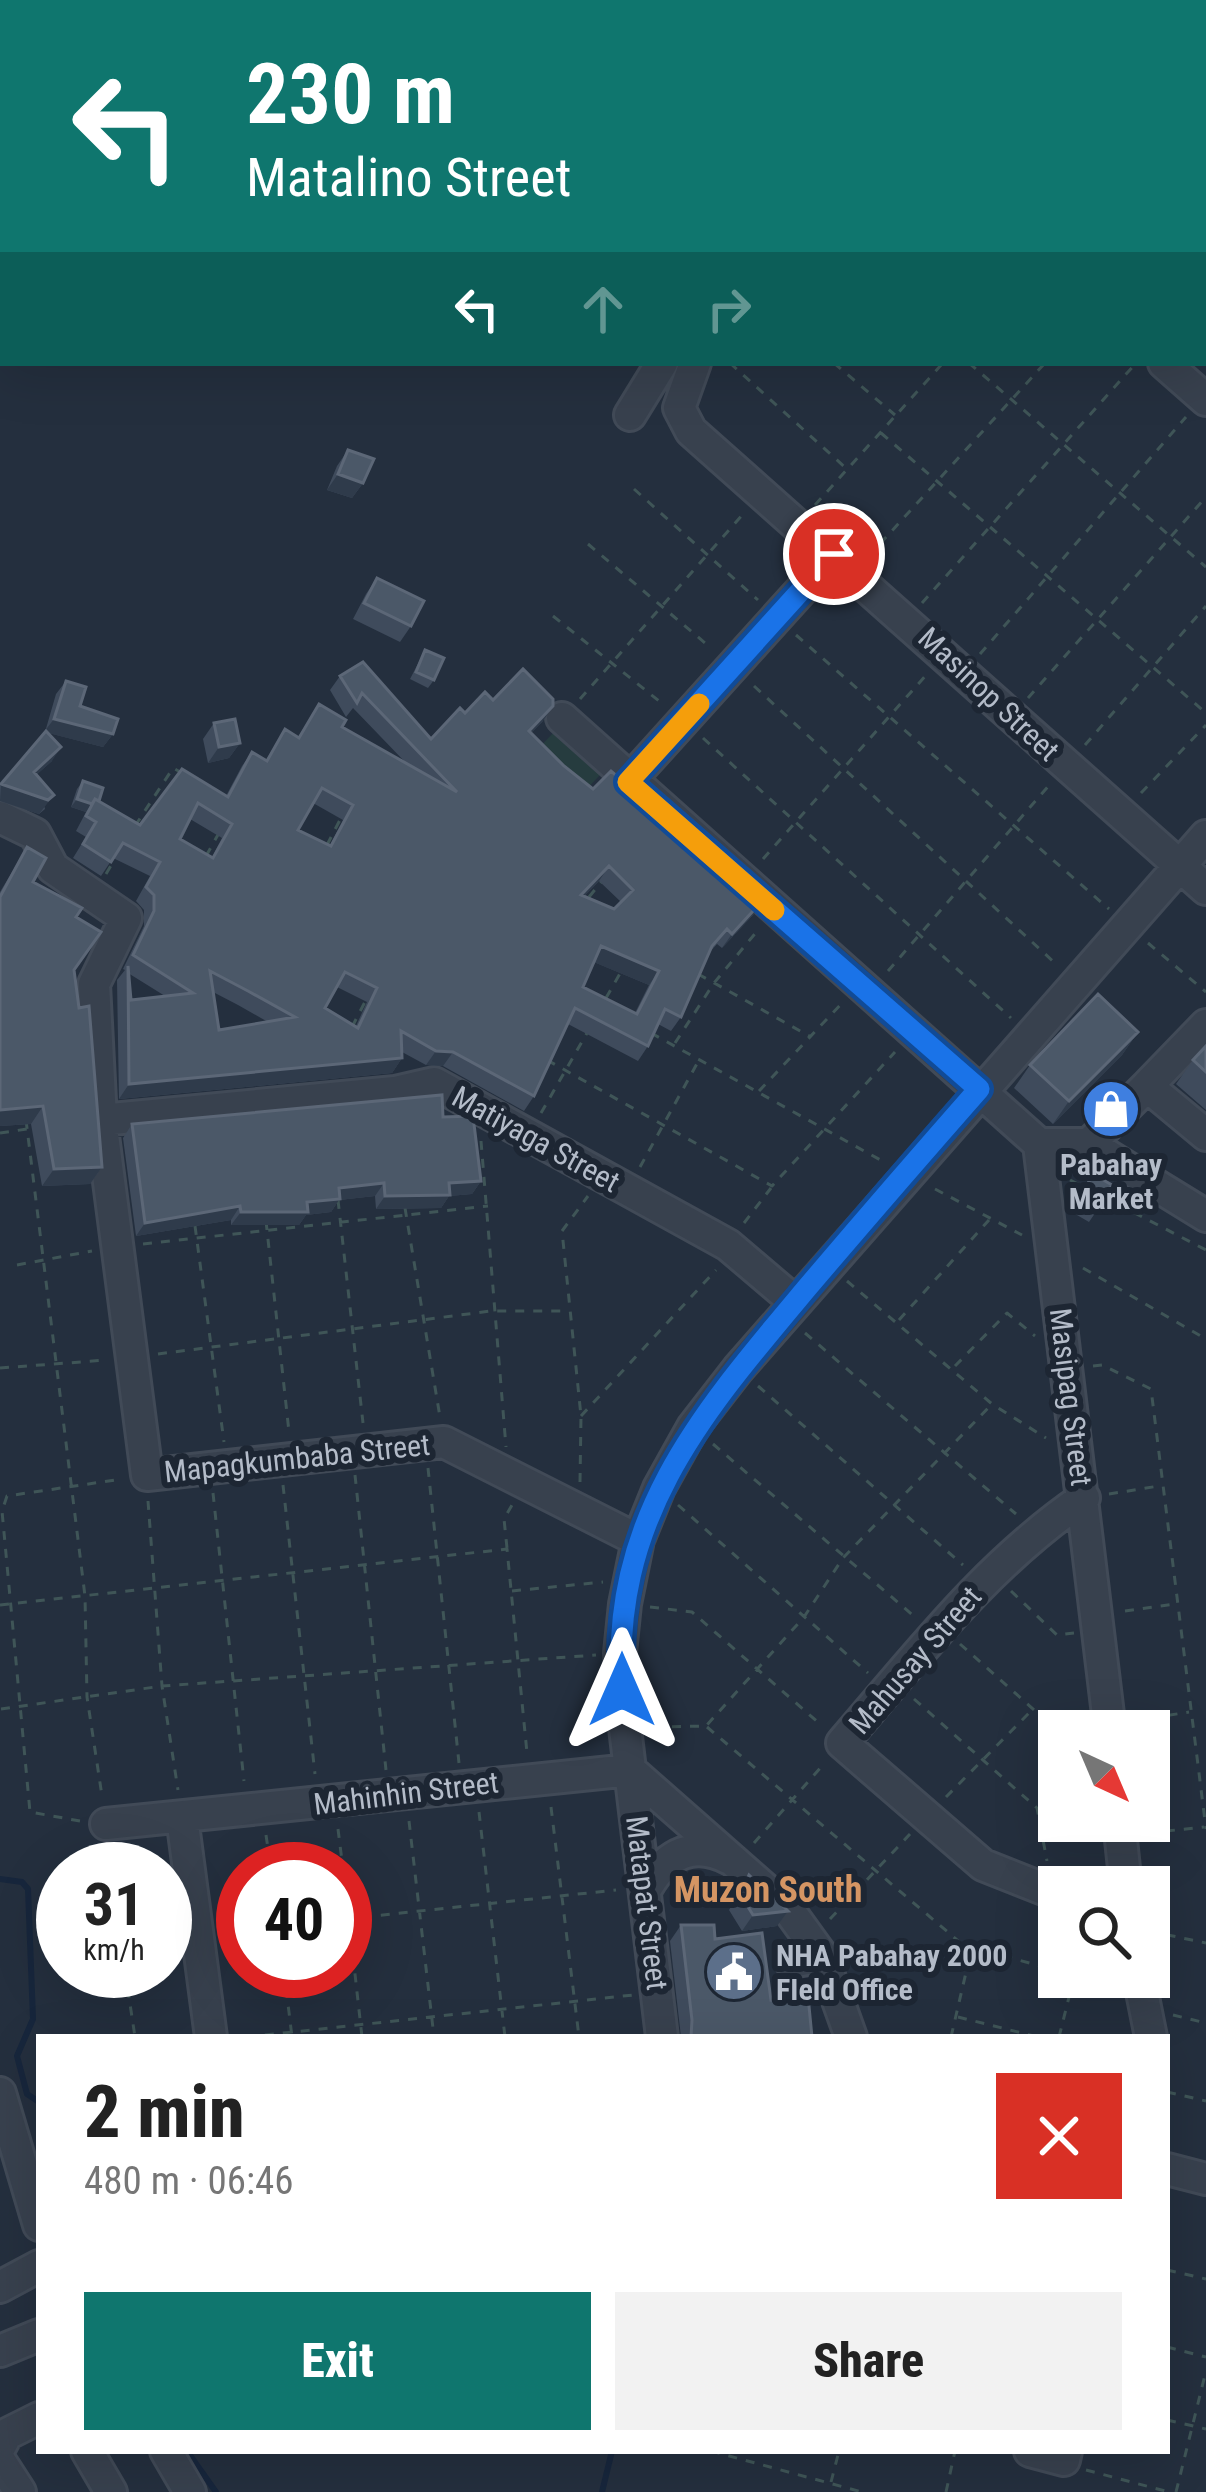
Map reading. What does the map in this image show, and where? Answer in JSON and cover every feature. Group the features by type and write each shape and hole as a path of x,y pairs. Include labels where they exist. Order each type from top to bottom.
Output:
{"street":[{"path":"630,415 660,366"},
{"name":"Masinop Street","path":"694,366 679,408 681,421 908,618 1010,716 1206,889"},
{"path":"1167,366 1204,398"},
{"path":"628,782 776,617 844,563"},
{"path":"562,718 628,782 979,1089 1040,1155 1089,1144 1206,1025"},
{"path":"0,817 38,836 53,868 91,898"},
{"name":"Matapat Street","path":"662,2034 620,1653 638,1540 659,1488 693,1426 789,1308 1206,836"},
{"name":"Mapagkumbaba Street","path":"91,898 126,918 94,984 100,1120 147,1474 435,1442 638,1540"},
{"name":"Matiyaga Street","path":"100,1120 394,1092 434,1083 731,1248 789,1308"},
{"path":"1147,1086 1206,1135"},
{"path":"1089,1144 1206,1216"},
{"name":"Masipag Street","path":"1040,1155 1107,1710"},
{"name":"Mahusay Street","path":"1038,1887 982,1865 842,1743 987,1578 1036,1531 1084,1498"},
{"path":"630,1770 788,1909 849,2034"},
{"name":"Mahinhin Street","path":"106,1824 630,1770"},
{"path":"182,1817 211,2034"},
{"path":"647,1886 660,1864 687,1850 710,1848 737,1863"},
{"path":"0,2092 13,2201 36,2222"},
{"path":"1170,2171 1206,2179"},
{"path":"0,2287 36,2268"},
{"path":"0,2351 36,2336"},
{"path":"20,2492 2,2440 36,2419"},
{"path":"89,2454 111,2492"},
{"path":"168,2454 190,2492"}],"path":[{"path":"733,366 848,470"},
{"path":"838,366 896,416"},
{"path":"797,524 940,366"},
{"path":"973,366 1206,567"},
{"path":"844,563 937,483 1042,366"},
{"path":"908,618 1133,366"},
{"path":"743,883 887,718 1049,579 1204,398"},
{"path":"881,433 1206,713"},
{"path":"634,489 887,718 1206,992"},
{"path":"562,718 615,664 761,494"},
{"path":"1010,716 1100,623 1206,497"},
{"path":"588,544 733,667 1076,982"},
{"path":"758,1093 922,931 1206,606"},
{"path":"553,616 796,820 922,931 1028,1034"},
{"path":"1121,814 1206,725"},
{"path":"134,828 173,768 189,777"},
{"path":"323,853 348,804"},
{"path":"200,866 224,825"},
{"path":"91,898 123,845"},
{"path":"580,907 608,875"},
{"path":"673,1046 714,983 775,911"},
{"path":"602,1006 629,957"},
{"path":"695,972 811,1037"},
{"path":"349,1033 374,985"},
{"path":"528,1135 593,1022"},
{"path":"638,1026 824,1131 1052,1250 1206,1339"},
{"path":"581,1416 731,1248 772,1186 912,1032"},
{"path":"546,1059 772,1186"},
{"path":"579,1514 581,1416 562,1232 615,1183 663,1124 699,1060"},
{"path":"25,1109 70,1489 85,1596 87,1697 106,1824 32,1815 4,1499 70,1489 147,1474 153,1589 182,1817"},
{"path":"487,1112 480,1123 491,1311 510,1478 504,1520 518,1660 563,1897 579,2034"},
{"path":"0,1133 28,1129"},
{"path":"1040,1155 1206,1250"},
{"path":"336,1181 352,1329 362,1565 373,1670 420,1911 434,2034"},
{"path":"404,1195 435,1442 433,1557 447,1665 490,1904 505,2034"},
{"path":"17,1265 119,1246 488,1206"},
{"path":"265,1209 282,1338 293,1573 305,1676 336,1842"},
{"path":"194,1217 212,1347 220,1581 231,1682 263,1842"},
{"path":"897,1322 990,1218"},
{"path":"827,1264 1027,1431 1078,1452"},
{"path":"789,1308 944,1454 1036,1531"},
{"path":"0,1368 56,1366 491,1311 568,1311"},
{"path":"952,1369 1007,1313 1066,1355 1102,1365 1151,1389 1206,1828 1170,1828"},
{"path":"738,1369 1057,1635 1176,1604"},
{"path":"706,1726 804,1617 843,1558 992,1404"},
{"path":"693,1426 843,1558 932,1631 941,1627 1038,1713"},
{"path":"1084,1498 1160,1486"},
{"path":"659,1488 804,1617 984,1759 1037,1808 1050,1866"},
{"path":"0,1605 507,1550"},
{"path":"512,1591 627,1592 692,1612 842,1743 737,1863"},
{"path":"1,1709 163,1686 620,1653"},
{"path":"808,1952 873,1873 1034,1709"},
{"path":"1170,1716 1191,1712"},
{"path":"625,1728 706,1726 873,1873 971,1948 1038,1966"},
{"path":"372,1916 647,1886"},
{"path":"1170,1935 1206,1943"},
{"path":"952,2034 971,1948"},
{"path":"287,1998 292,2034 658,1993"},
{"path":"129,1998 135,2034"},
{"path":"357,1998 362,2034"},
{"path":"1060,2034 1069,1998"},
{"path":"955,2016 1026,2034"},
{"path":"1148,2023 1206,2023"},
{"path":"1170,2093 1206,2101"},
{"path":"1170,2271 1206,2279"},
{"path":"1170,2348 1206,2357"},
{"path":"1065,2455 1173,2492 1206,2371"},
{"path":"1170,2421 1206,2429"},
{"path":"722,2454 862,2492"},
{"path":"831,2484 838,2454"},
{"path":"946,2492 955,2454"}],"green space":[{"path":"569,716 613,761 585,791 537,750"}],"building":[{"path":"348,450 374,459 363,483 338,474"},
{"path":"377,578 424,601 411,626 364,603"},
{"path":"425,650 444,658 434,680 416,672"},
{"path":"363,662 431,739 460,708 465,713 485,692 493,700 523,669 553,699 553,706 529,731 564,766 593,789 611,771 763,900 732,934 727,929 712,946 681,1017 665,1009 648,1046 575,1008 534,1096 453,1052 436,1051 401,1031 402,1058 129,1084 128,966 131,1000 193,993 133,955 154,911 154,895 146,887 160,862 123,843 111,862 83,844 96,822 86,816 95,799 140,825 182,769 228,797 252,752 267,761 285,729 299,738 319,704 346,720 342,727 457,792 362,693 357,703 340,676","holes":["322,788 353,805 331,846 298,830","198,803 232,824 213,858 180,839","609,866 633,890 614,909 581,895","601,946 659,971 637,1014 583,987","210,971 248,991 295,1017 219,1030","345,972 377,988 358,1028 325,1008"]},
{"path":"66,681 86,687 80,706 118,719 113,734 54,719"},
{"path":"235,719 240,743 219,747 214,723"},
{"path":"46,731 61,747 34,772 54,795 48,800 1,784"},
{"path":"83,781 103,788 99,801 92,804 77,799"},
{"path":"27,847 46,858 33,882 82,908 76,917 101,932 74,970 79,1008 89,1006 102,1167 54,1169 43,1106 0,1110 0,897"},
{"path":"1098,994 1138,1032 1069,1101 1030,1065"},
{"path":"1206,1046 1206,1072 1193,1060"},
{"path":"442,1095 443,1117 473,1116 481,1181 449,1183 450,1195 385,1196 384,1183 339,1188 340,1199 307,1202 308,1212 241,1212 240,1206 145,1223 132,1124"},
{"path":"1093,1174 1112,1185 1100,1206 1081,1196"},
{"path":"749,1875 788,1911 753,1915 740,1894"},
{"path":"681,1925 714,1925 715,1939 762,1933 771,2000 808,1996 812,2034 691,2034"}],"waterway":[{"path":"0,1879 22,1882 28,1889 33,2019 17,2056 27,2094 36,2100"},
{"path":"189,2454 216,2492"},
{"path":"602,2492 611,2454"}],"slow traffic":[{"path":"699,704 628,782 774,910"}],"place":[{"name":"Pabahay Market","path":"1111,1109"},
{"name":"NHA Pabahay 2000 FIeld Office","path":"734,1972"}],"district":[{"name":"Muzon South","path":"768,1890"}],"route":[{"path":"622,1690 625,1604 638,1540 659,1488 693,1426 979,1089 628,782 834,554"}]}
